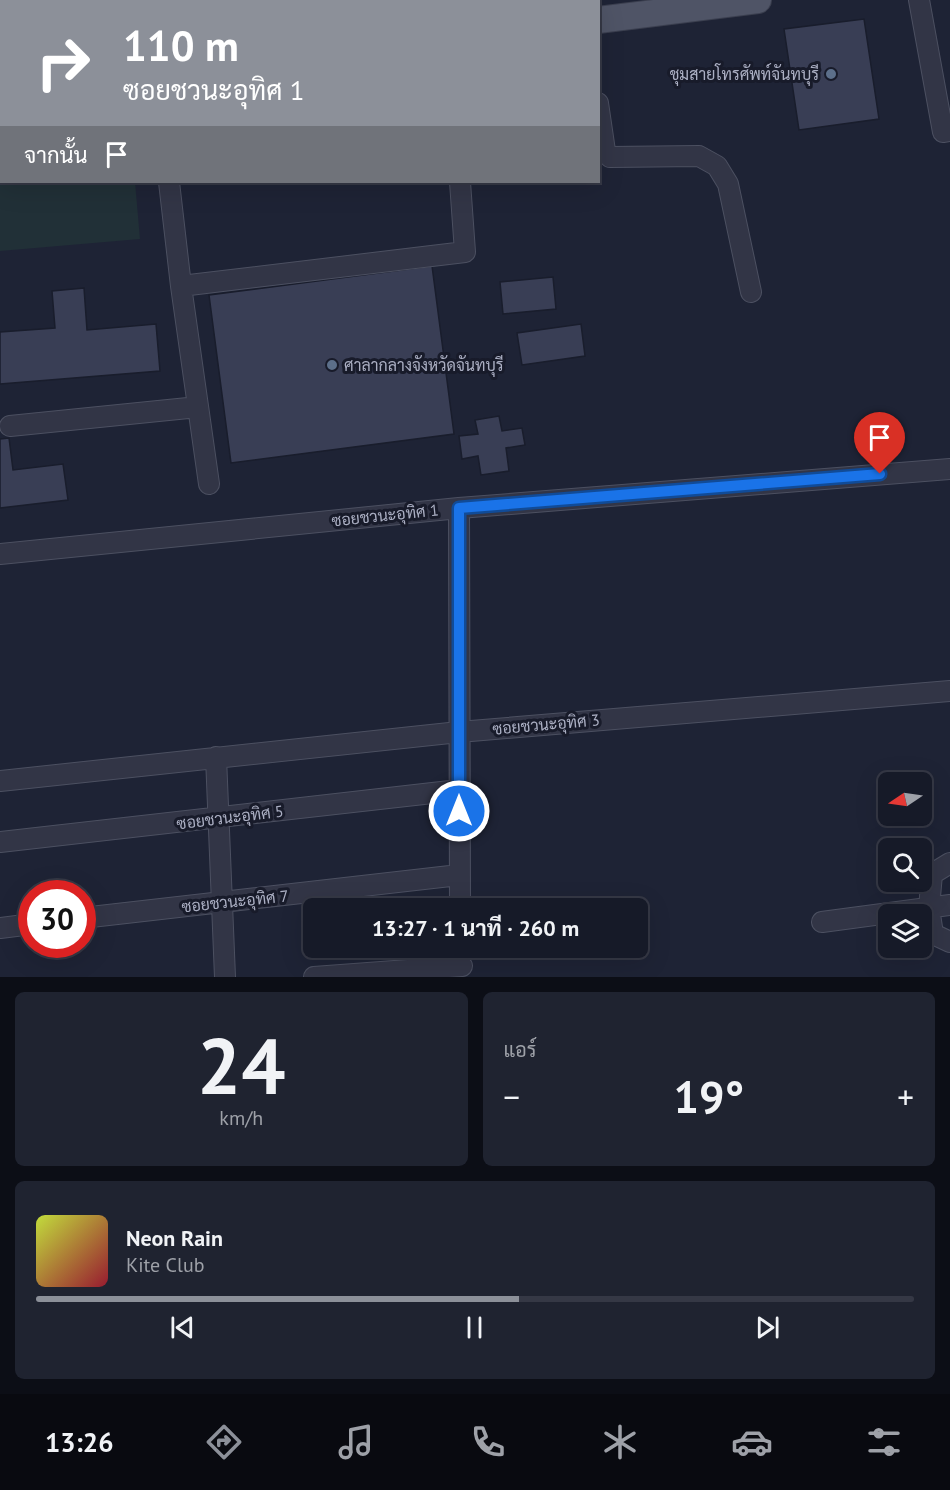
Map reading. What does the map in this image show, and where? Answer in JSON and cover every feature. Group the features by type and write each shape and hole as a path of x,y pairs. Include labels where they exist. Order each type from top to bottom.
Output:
{"main road":[{"path":"600,20 758,0"}],"street":[{"path":"919,0 943,132 950,131"},
{"path":"600,117 605,151 610,157 699,156 717,166 728,184 751,292"},
{"path":"169,183 209,484"},
{"path":"181,286 465,252 460,183"},
{"path":"10,426 198,407"},
{"name":"ซอยชวนะอุทิศ 1","path":"0,554 459,508 950,469"},
{"path":"459,508 460,898"},
{"name":"ซอยชวนะอุทิศ 3","path":"0,781 459,732 950,692"},
{"path":"216,757 225,977"},
{"name":"ซอยชวนะอุทิศ 5","path":"0,842 459,790"},
{"path":"929,904 932,874 950,863"},
{"name":"ซอยชวนะอุทิศ 7","path":"96,916 459,875"},
{"path":"932,908 950,905"},
{"path":"822,922 878,915"},
{"path":"0,928 18,926"},
{"path":"932,928 933,934 950,942"},
{"path":"314,977 462,964"}],"shaded area":[{"path":"0,183 135,183 140,239 0,251"}],"building":[{"name":"ชุมสายโทรศัพท์จันทบุรี","path":"864,19 879,119 799,130 784,29"},
{"name":"ศาลากลางจังหวัดจันทบุรี","path":"432,266 454,434 231,463 209,295"},
{"path":"553,277 556,309 503,314 500,282"},
{"path":"84,288 87,330 156,324 160,371 0,384 0,332 55,328 52,291"},
{"path":"581,324 585,356 522,365 517,333"},
{"path":"499,416 502,431 522,428 525,445 506,448 509,471 481,475 478,456 462,459 459,436 478,434 475,420"},
{"path":"9,438 13,470 63,464 68,500 0,508 0,439"}],"place":[{"name":"ชุมสายโทรศัพท์จันทบุรี","path":"831,74"},
{"name":"ศาลากลางจังหวัดจันทบุรี","path":"332,365"}],"route":[{"path":"459,811 459,508 880,474"}]}
